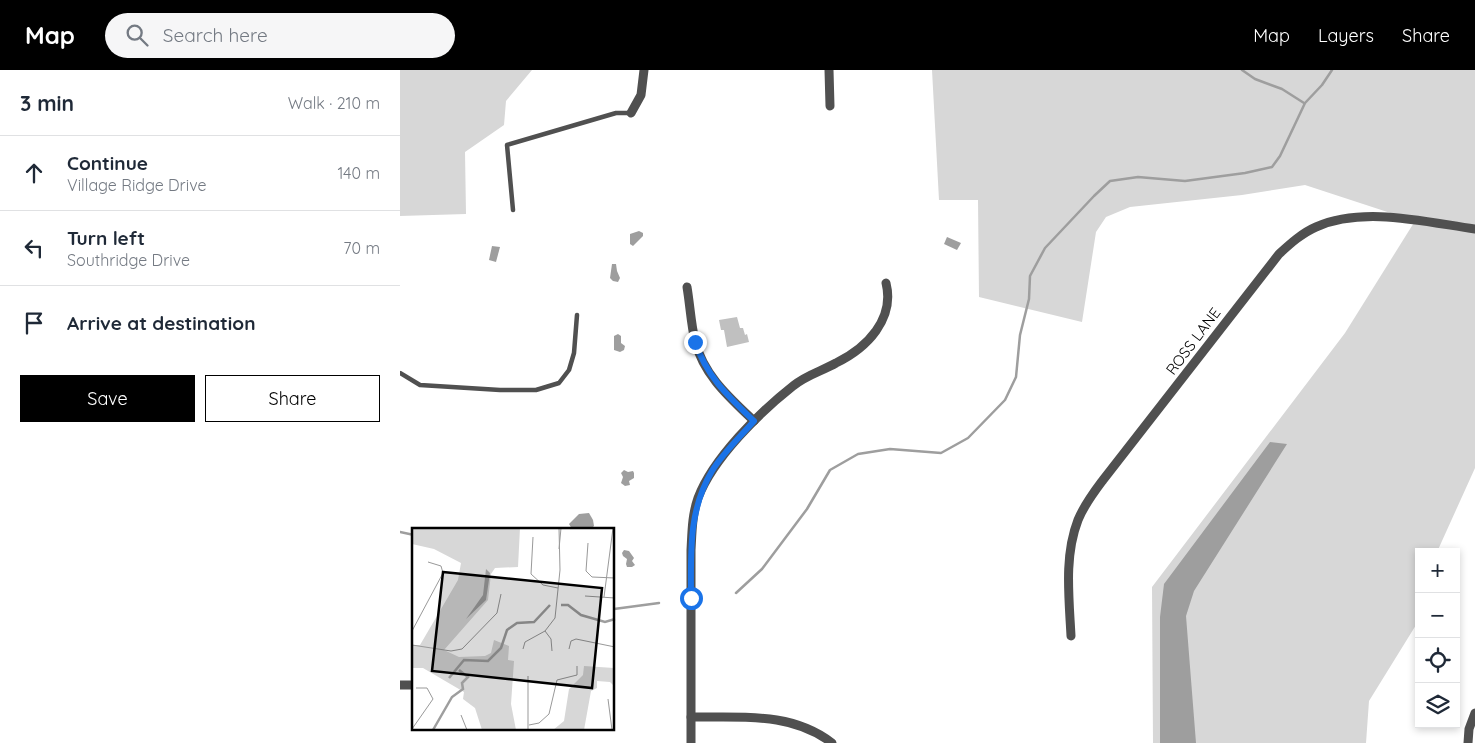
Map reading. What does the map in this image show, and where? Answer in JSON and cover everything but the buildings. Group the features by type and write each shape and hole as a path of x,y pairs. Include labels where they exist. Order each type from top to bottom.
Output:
{"street":[{"path":"631,113 641,95 644,70"},
{"path":"829,70 830,106"},
{"name":"ROSS LANE","path":"1071,636 1070,559 1078,520 1084,508 1102,480 1278,254 1310,230 1342,219 1382,217 1475,229"},
{"path":"691,743 690,550 695,510 699,497 711,473 754,421 795,384 812,373 854,353 878,329 887,310 889,297 886,283"},
{"path":"687,287 695,342 705,367 721,389 754,421"},
{"path":"1468,743 1469,729 1475,713"},
{"path":"691,717 760,717 786,720 817,733 832,743"}],"lane":[{"path":"513,210 507,145 616,113 631,113"},
{"path":"400,373 420,385 500,390 536,390 558,383 569,370 574,353 577,315"}],"shaded area":[{"path":"400,70 532,70 506,101 504,125 465,152 466,214 400,216"},
{"path":"932,70 1475,70 1475,468 1439,548 1415,548 1415,627 1369,701 1366,743 1153,743 1152,587 1345,333 1415,221 1305,185 1242,195 1130,207 1106,217 1096,232 1082,322 979,297 978,200 939,200"},
{"path":"639,231 643,233 643,236 633,246 630,244 630,234"},
{"path":"947,237 961,243 957,250 944,244"},
{"path":"492,246 500,247 496,262 489,260"},
{"path":"612,264 616,264 620,278 618,282 610,278"},
{"path":"618,334 621,336 621,343 625,346 624,350 620,352 614,350 614,336"},
{"path":"1270,442 1287,444 1194,591 1186,616 1196,743 1160,743 1160,617 1164,584"},
{"path":"624,470 628,472 633,471 634,473 634,478 629,481 630,485 625,486 621,483 623,477 621,473"},
{"path":"589,513 594,526 592,528 571,528 569,524 579,514"},
{"path":"624,550 629,551 634,558 632,561 635,565 632,567 627,567 627,559 622,553"}],"waterway":[{"path":"1242,70 1255,79 1282,89 1304,103"},
{"path":"736,593 762,569 807,509 830,470 858,454 890,449 941,453 968,438 1005,400 1016,377 1020,335 1029,299 1030,276 1045,248 1110,181 1138,177 1185,181 1245,173 1272,167 1280,156 1305,103 1322,85 1332,70"},
{"path":"400,532 412,535"},
{"path":"615,609 659,603"}],"route":[{"path":"691,598 690,550 692,523 699,497 714,467 754,421 712,378 705,367 695,342"}]}
